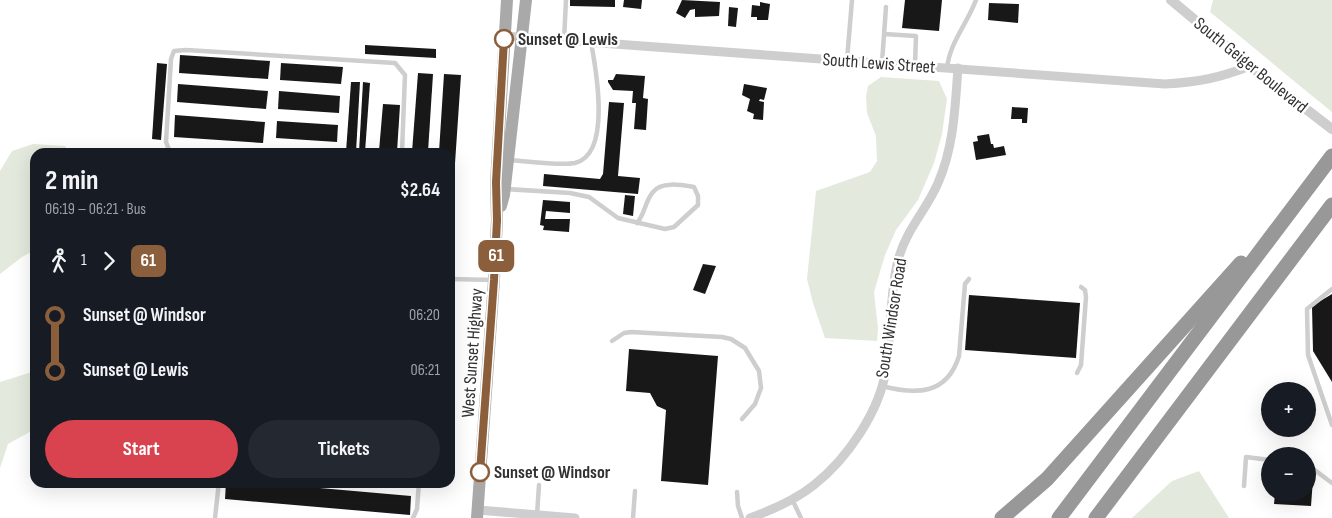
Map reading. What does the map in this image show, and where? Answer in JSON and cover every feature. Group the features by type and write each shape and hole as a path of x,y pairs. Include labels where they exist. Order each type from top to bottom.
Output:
{"highway":[{"path":"1059,518 1332,156"},
{"path":"1097,518 1332,205"},
{"path":"1002,518 1047,479 1249,253 1283,221"}],"main road":[{"name":"West Sunset Highway","path":"478,514 494,280 497,220 496,182 507,0"},
{"name":"West Sunset Highway","path":"497,220 505,189 526,0"}],"street":[{"name":"South Geiger Boulevard","path":"1170,0 1250,66 1332,129"},
{"name":"South Lewis Street","path":"504,36 1165,84 1198,82 1222,77 1250,66"},
{"name":"South Windsor Road","path":"750,518 770,511 813,486 828,473 865,427 886,372 890,345 893,288 898,260 905,238 938,184 949,153 958,68"},
{"path":"478,514 576,518"}],"lane":[{"path":"564,40 566,0"},
{"path":"847,60 852,0"},
{"path":"947,68 951,48 968,19 976,0"},
{"path":"882,63 886,7"},
{"path":"884,34 916,36 915,65"},
{"path":"508,160 574,163 586,158 592,150 599,93 590,42"},
{"path":"168,148 166,142 172,58 174,51 186,50 395,63 405,75 402,148"},
{"path":"505,189 570,193 589,197 618,218 637,223 665,229 674,227 698,205 698,196 694,187 682,184 661,186 652,192 641,219 637,223"},
{"path":"455,279 494,280"},
{"path":"881,386 917,392 933,388 948,377 957,364 959,356 965,284 969,279"},
{"path":"1077,373 1081,365 1086,297 1085,290 1081,287"},
{"path":"1332,288 1307,308 1308,355 1332,425"},
{"path":"612,342 624,333 631,332 722,337 737,342 752,356 761,378 759,395 742,419"},
{"path":"1244,486 1246,456 1261,458"},
{"path":"1316,471 1332,483"},
{"path":"538,515 539,485"},
{"path":"215,518 219,488"},
{"path":"413,518 417,509 418,488"},
{"path":"634,518 635,491"},
{"path":"737,492 738,506 742,518"},
{"path":"792,499 802,518"}],"shaded area":[{"path":"1213,0 1332,0 1332,112 1210,12"},
{"path":"881,77 939,81 947,99 942,134 934,163 918,200 896,230 885,255 874,292 878,328 877,341 825,338 807,279 816,191 870,172 877,161 876,136 867,113 866,96 868,86"},
{"path":"33,144 65,146 66,148 30,148 30,253 0,274 0,171 12,151"},
{"path":"30,373 30,432 8,444 0,468 0,382"},
{"path":"1199,471 1229,518 1132,518 1172,481"}],"building":[{"path":"570,0 615,0 615,7 570,6"},
{"path":"624,0 642,0 641,9 623,7"},
{"path":"682,0 720,2 719,16 695,17 695,9 690,10 685,18 676,13"},
{"path":"905,0 942,0 939,31 902,28"},
{"path":"760,2 770,4 768,20 757,20 757,17 751,17 752,5 760,6"},
{"path":"989,3 1019,4 1018,23 988,20"},
{"path":"729,7 738,8 736,27 728,26"},
{"path":"365,45 436,49 436,58 365,54"},
{"path":"180,55 270,61 268,79 179,73"},
{"path":"157,63 167,64 161,140 152,139"},
{"path":"281,63 343,67 341,84 280,80"},
{"path":"418,73 433,74 428,148 412,148"},
{"path":"444,74 461,75 455,163 455,148 439,148"},
{"path":"616,74 645,76 643,98 648,99 646,130 634,129 636,103 632,103 633,91 613,90 608,82 608,80 613,80"},
{"path":"351,82 360,82 356,148 346,148"},
{"path":"363,82 370,83 365,148 359,148"},
{"path":"178,84 268,91 266,109 177,102"},
{"path":"744,84 767,88 764,100 760,99 759,101 764,102 763,120 753,119 754,114 747,111 750,99 742,95"},
{"path":"279,91 340,96 339,113 278,109"},
{"path":"609,102 624,103 618,176 640,178 638,194 543,186 544,174 600,179 603,174"},
{"path":"383,104 400,105 397,148 379,148"},
{"path":"1012,107 1028,108 1027,123 1022,123 1022,119 1011,119"},
{"path":"175,115 265,122 263,143 174,137"},
{"path":"277,121 338,125 337,142 276,138"},
{"path":"989,134 994,148 1004,146 1006,155 976,160 973,142 978,141 977,136"},
{"path":"625,195 635,196 633,216 623,214"},
{"path":"543,200 570,202 570,213 546,211 545,219 570,219 569,232 543,230 544,226 540,225"},
{"path":"703,264 716,266 705,294 693,290"},
{"path":"1332,294 1332,382 1313,351 1312,306"},
{"path":"969,295 1080,303 1076,358 965,350"},
{"path":"629,349 718,356 708,485 661,481 666,410 657,406 650,393 626,391"},
{"path":"226,488 320,488 411,496 410,515 225,499"},
{"path":"1274,502 1311,502 1311,506 1274,504"}],"bus line":[{"name":"61","path":"480,472 494,280 497,220 496,182 504,39"}],"place":[{"name":"Sunset @ Lewis","path":"504,39"},
{"name":"Sunset @ Windsor","path":"480,472"}]}
